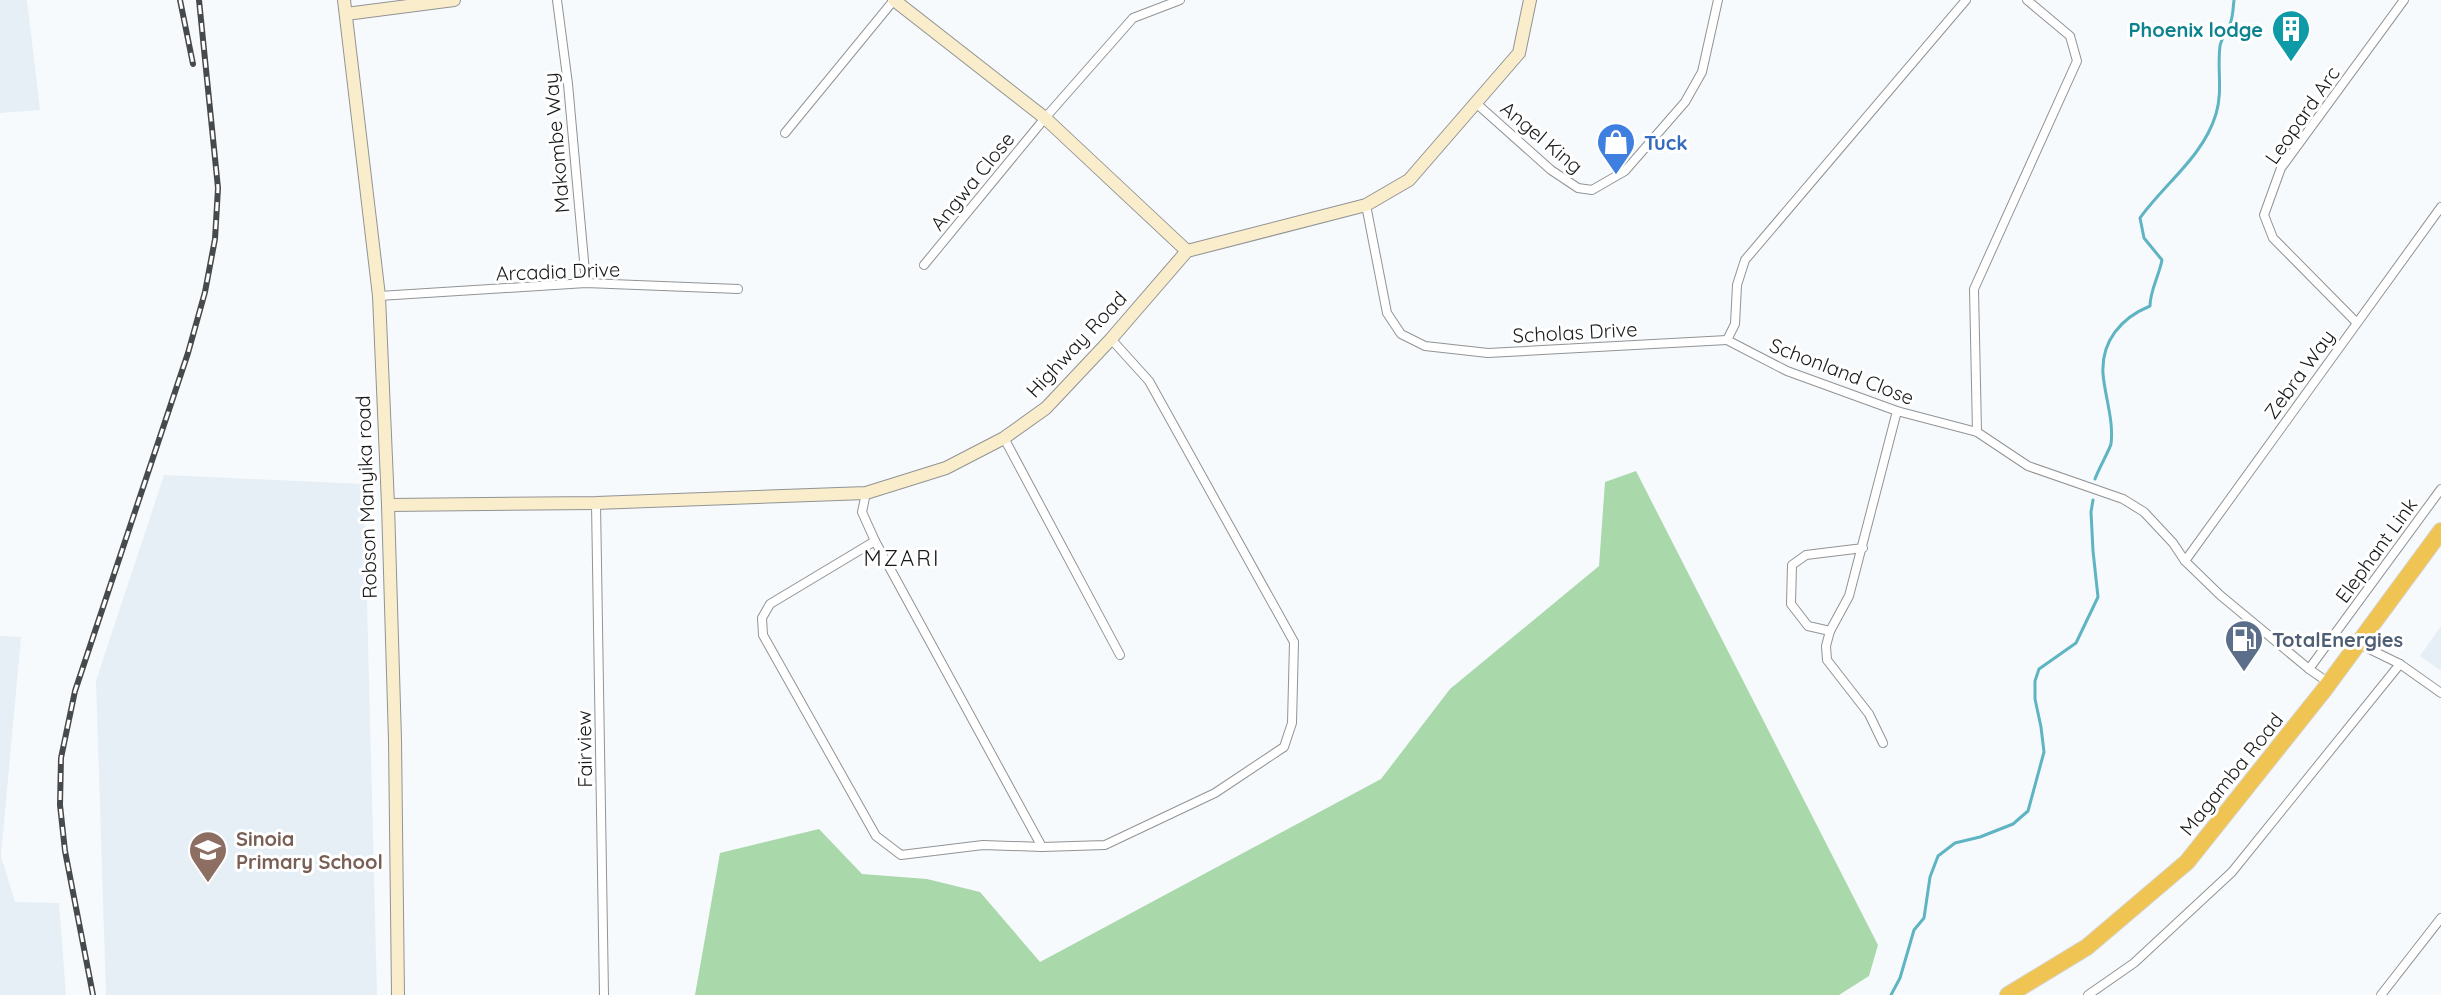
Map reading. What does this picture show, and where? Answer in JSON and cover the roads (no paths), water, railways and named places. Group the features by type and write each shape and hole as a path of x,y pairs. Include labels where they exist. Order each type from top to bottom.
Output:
{"highway":[{"name":"Magamba Road","path":"2008,995 2087,947 2187,862 2359,644 2441,531"}],"street":[{"name":"Robson Manyika road","path":"344,0 379,296 388,505 398,995"},
{"path":"346,14 454,0"},
{"name":"Makombe Way","path":"557,0 586,283"},
{"path":"785,133 894,0 1045,118 1187,251 1366,205 1409,180 1519,53 1530,0"},
{"name":"Angwa Close","path":"924,265 1045,118 1133,18 1180,0"},
{"name":"Angel King","path":"1477,104 1551,170 1578,188 1592,190 1625,171 1685,102 1702,72 1718,0"},
{"path":"1727,340 1735,324 1737,285 1745,260 1966,0"},
{"path":"1977,432 1974,289 2077,61 2070,36 2027,0"},
{"name":"Leopard Arc","path":"2356,322 2273,238 2264,215 2281,168 2404,0"},
{"name":"Scholas Drive","path":"1366,205 1387,313 1401,334 1425,346 1488,353 1727,340"},
{"name":"Zebra Way","path":"2185,561 2441,207"},
{"name":"Highway Road","path":"388,505 596,503 866,493 946,468 1004,438 1046,408 1187,251"},
{"name":"Arcadia Drive","path":"379,296 586,283 738,289"},
{"path":"875,541 770,604 762,618 763,635 876,836 901,855 983,845 1105,845 1215,793 1284,747 1292,723 1294,642 1149,381 1111,339"},
{"name":"Schonland Close","path":"1727,340 1787,371 1897,411 1977,432 2028,466 2123,499 2144,512 2185,561 2220,595 2329,683"},
{"path":"1883,743 1869,714 1827,660 1826,646 1830,631 1849,596 1897,411"},
{"path":"1004,438 1120,655"},
{"name":"Elephant Link","path":"2309,669 2441,489"},
{"path":"866,493 862,512 875,541 1042,847"},
{"name":"Fairview","path":"596,503 604,995"},
{"path":"1830,631 1808,626 1791,604 1792,565 1806,555 1863,548"},
{"path":"2359,644 2400,664 2441,693"},
{"path":"2088,995 2134,963 2232,872 2400,664"},
{"path":"2381,995 2441,918"}],"waterway":[{"path":"2095,479 2112,435 2103,374 2105,351 2122,324 2150,306 2162,260 2144,238 2140,218 2193,157 2210,129 2219,97 2220,46 2231,21 2234,0"},
{"path":"1891,995 1900,978 1914,930 1924,918 1930,877 1938,856 1955,843 2013,824 2028,811 2044,752 2035,681 2039,669 2076,643 2098,597 2093,551 2093,500"}],"railway":[{"path":"180,0 193,64"},
{"path":"93,995 65,851 60,805 61,758 75,691 188,353 205,292 215,239 218,188 199,0"}],"place":[{"name":"Phoenix lodge","path":"2291,63"},
{"name":"Tuck","path":"1616,176"},
{"name":"TotalEnergies","path":"2244,673"},
{"name":"Sinoia Primary School","path":"208,884"}],"district":[{"name":"MZARI","path":"902,558"}]}
